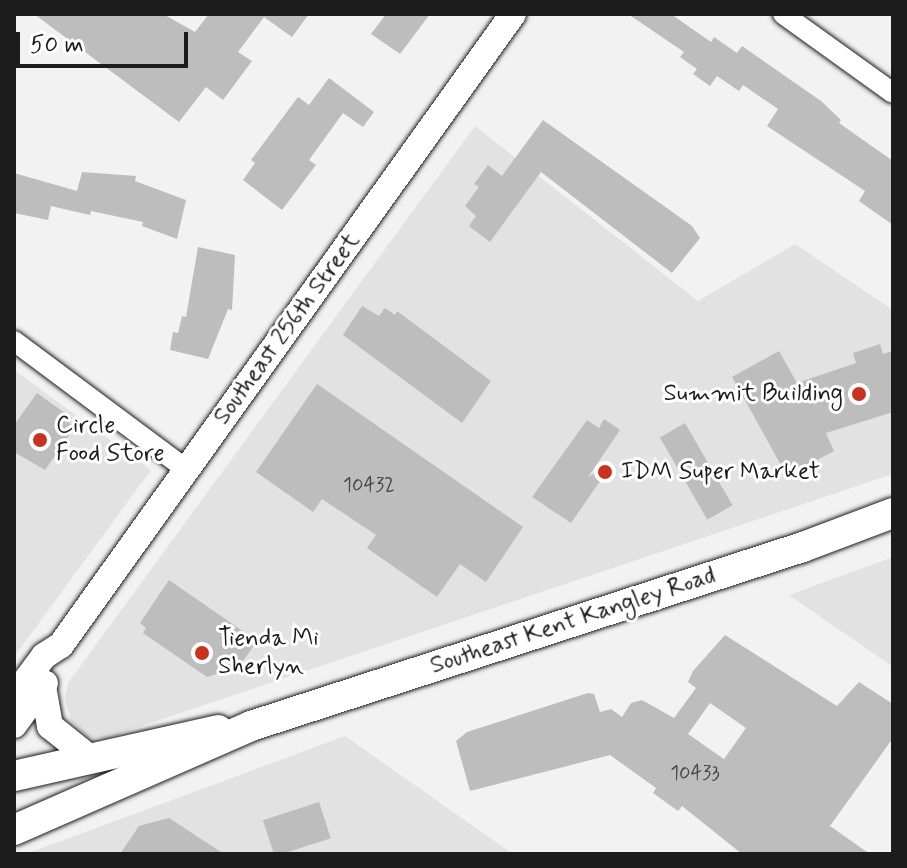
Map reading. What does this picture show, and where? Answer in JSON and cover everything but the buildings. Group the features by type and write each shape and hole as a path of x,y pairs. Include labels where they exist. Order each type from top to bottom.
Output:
{"main road":[{"name":"Southeast 256th Street","path":"14,696 44,656 61,645 513,14"},
{"name":"Southeast Kent Kangley Road","path":"14,830 251,726 803,547 893,513"},
{"name":"Southeast 256th Street","path":"14,725 58,665 61,645"},
{"path":"43,686 50,726 90,758"},
{"name":"Southeast Kent Kangley Road","path":"14,776 183,737 251,726"},
{"path":"80,802 86,786 175,748 183,737"}],"street":[{"path":"783,14 893,93"},
{"path":"14,341 186,469"}],"shaded area":[{"path":"475,126 698,301 795,244 893,310 893,474 106,738 88,737 71,721 65,699 68,683"},
{"path":"14,370 151,470 14,657"},
{"path":"893,557 893,667 789,595"},
{"path":"345,736 513,854 26,854"}],"place":[{"name":"Summit Building","path":"859,394"},
{"name":"Circle Food Store","path":"40,440"},
{"name":"IDM Super Market","path":"605,472"},
{"name":"Tienda Mi Sherlyn","path":"202,653"}]}
